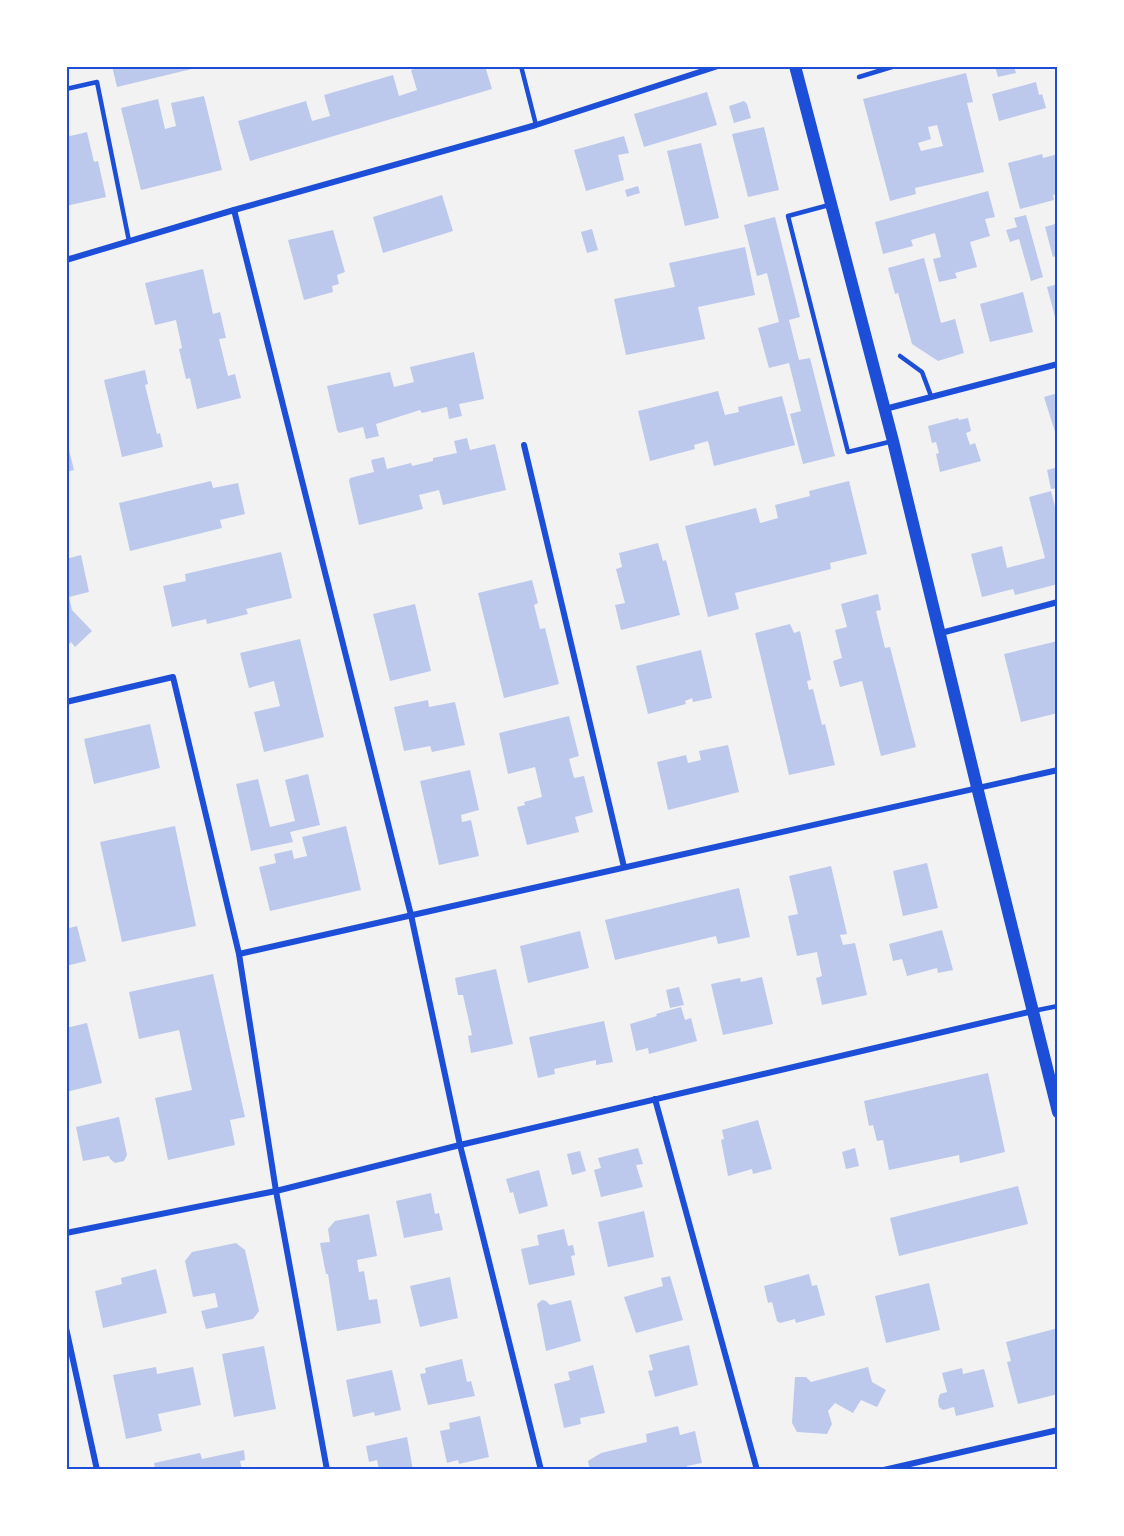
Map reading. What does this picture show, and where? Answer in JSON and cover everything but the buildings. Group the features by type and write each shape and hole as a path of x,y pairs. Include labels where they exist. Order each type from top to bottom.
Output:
{"main road":[{"path":"795,66 893,441 941,633 976,787 1058,1112"}],"street":[{"path":"66,260 536,125 717,66"},
{"path":"234,210 411,915 460,1145 541,1470"},
{"path":"884,409 1058,364"},
{"path":"524,445 624,867"},
{"path":"941,633 1058,602"},
{"path":"66,702 173,677 239,954 276,1191 327,1470"},
{"path":"239,954 1058,770"},
{"path":"66,1233 276,1191 460,1145 1033,1011"},
{"path":"655,1100 757,1470"},
{"path":"66,1328 97,1470"},
{"path":"884,1470 1058,1430"}],"lane":[{"path":"521,66 536,125"},
{"path":"859,77 895,66"},
{"path":"66,89 97,82 129,241"},
{"path":"831,204 788,216 848,452 893,441"},
{"path":"900,356 922,372 931,396"},
{"path":"1033,1011 1058,1006"}]}
